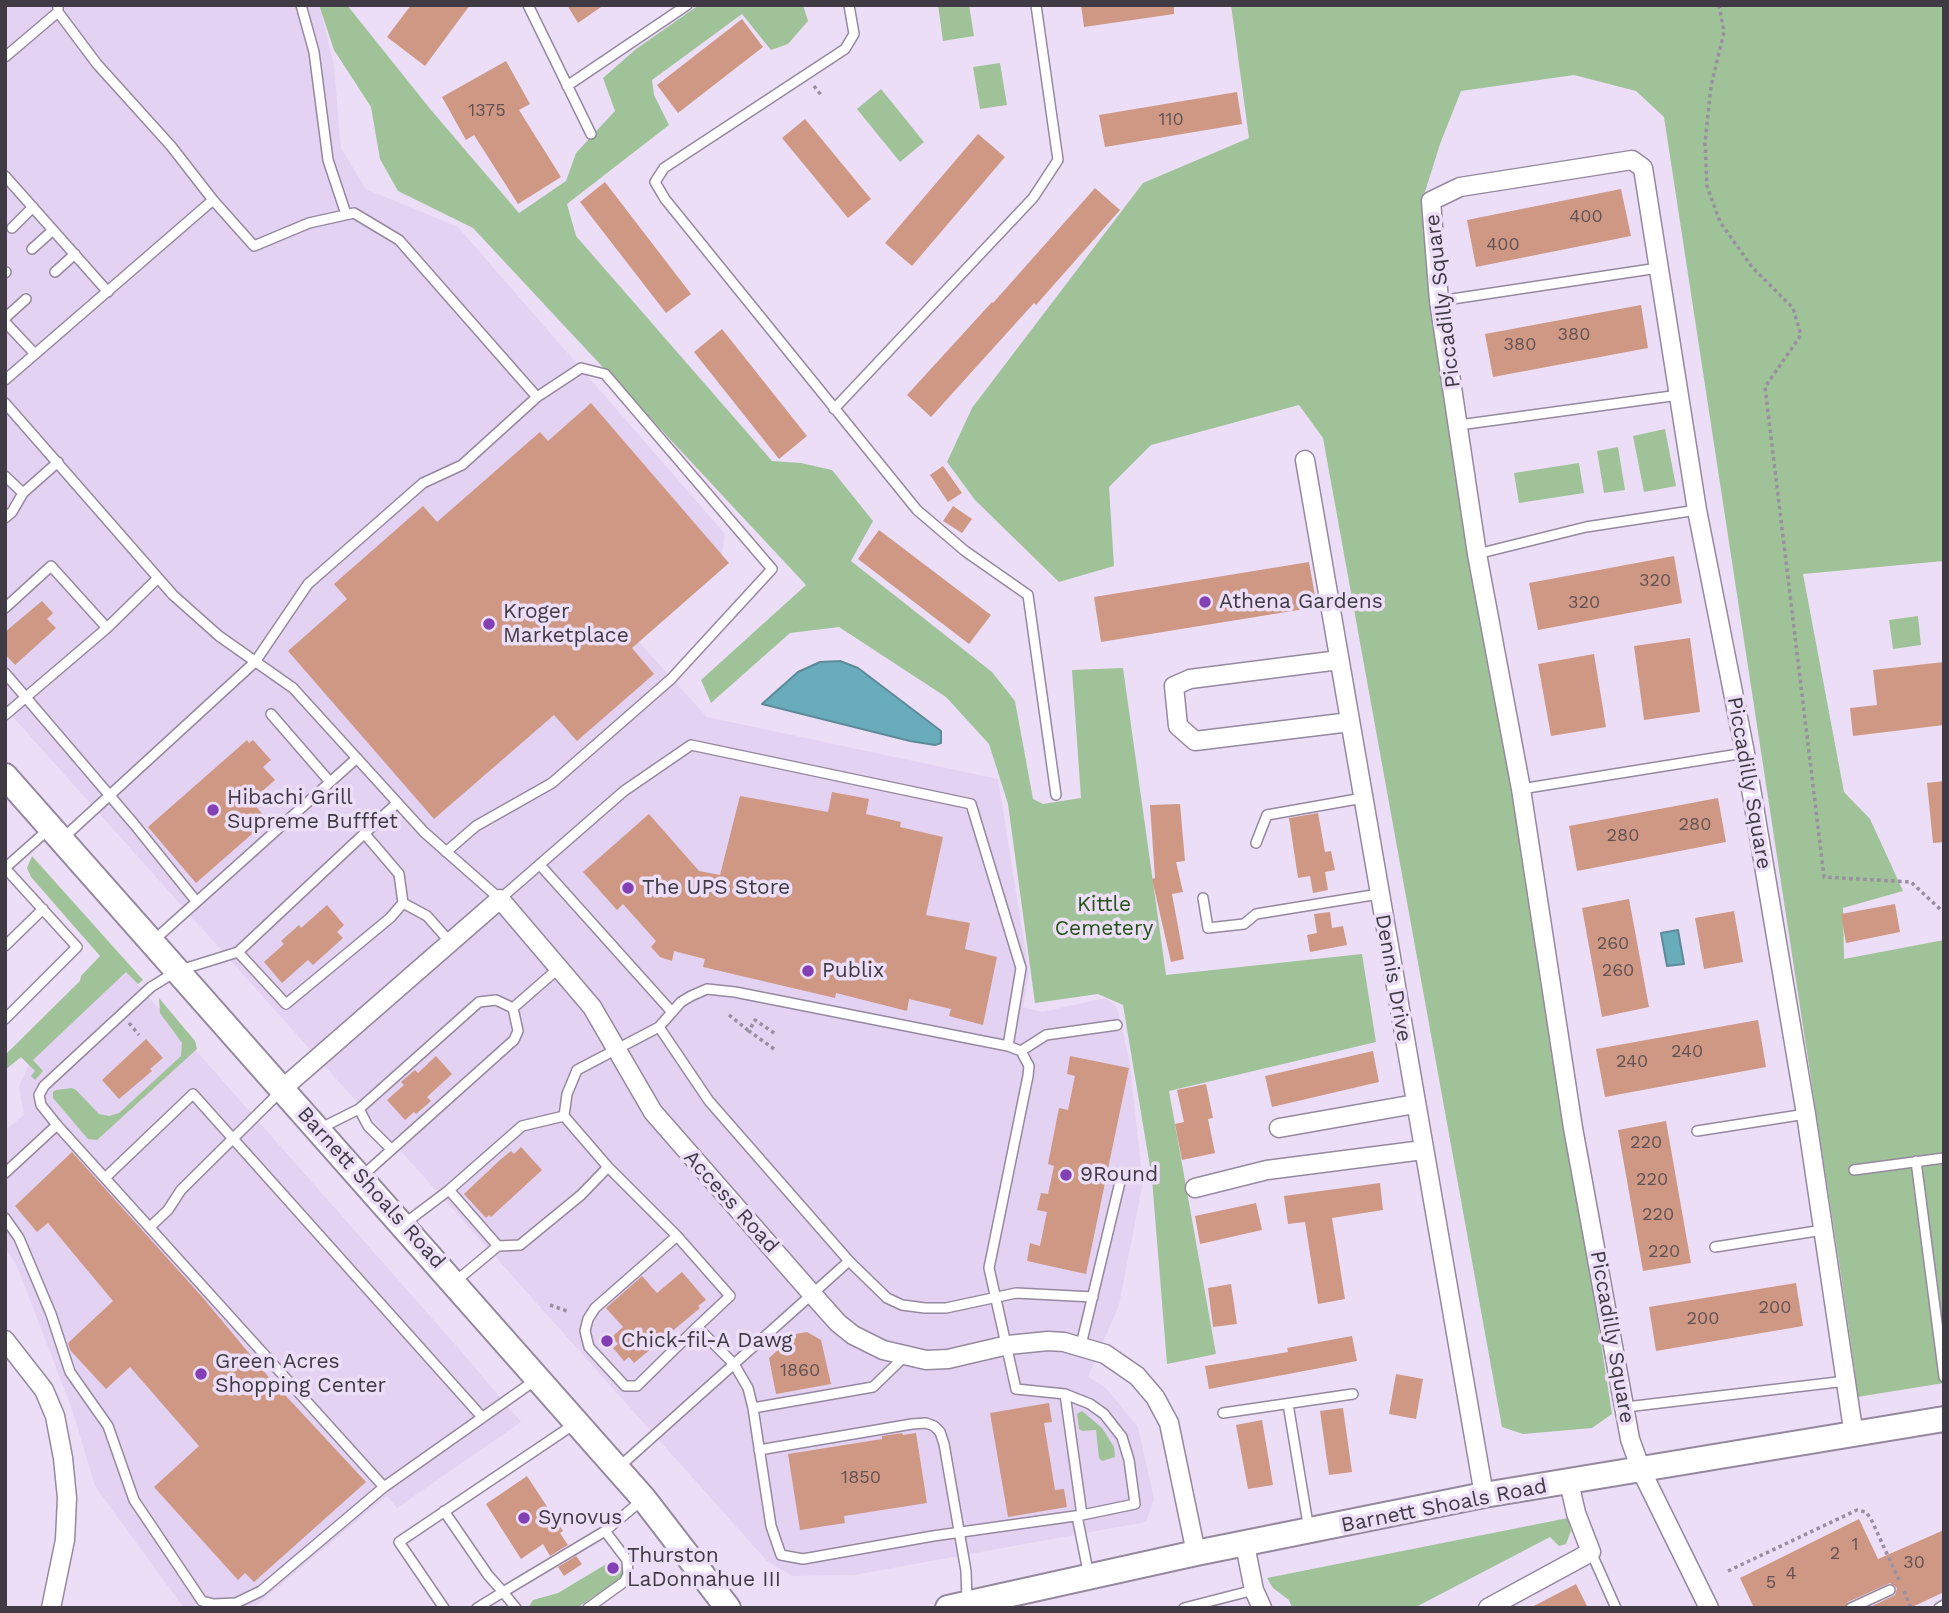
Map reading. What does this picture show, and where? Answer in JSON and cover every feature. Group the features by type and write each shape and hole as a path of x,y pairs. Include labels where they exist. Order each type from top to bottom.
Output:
{"main road":[{"name":"Barnett Shoals Road","path":"5,775 539,1378 644,1499 728,1608"},
{"name":"Barnett Shoals Road","path":"961,1606 1027,1596 1089,1578 1196,1553 1484,1496 1944,1419"}],"street":[{"name":"Piccadilly Square","path":"1709,1608 1641,1470 1630,1439 1573,1128 1521,789 1476,554 1459,425 1438,301 1431,201 1460,187 1632,160 1643,168 1696,510 1745,753 1806,1114 1854,1436"},
{"name":"Dennis Drive","path":"1305,460 1484,1496"},
{"path":"1339,660 1189,679 1174,686 1178,726 1195,741 1350,722"},
{"path":"282,1089 500,899"},
{"name":"Access Road","path":"500,899 592,1007 653,1112 838,1323 853,1335 883,1350 926,1360 948,1359 1008,1345 1048,1341 1081,1345 1123,1364 1146,1386 1163,1409 1175,1443 1196,1553"},
{"path":"1279,1128 1415,1104"},
{"path":"1195,1188 1267,1170 1423,1150"},
{"path":"5,1340 44,1390 55,1416 63,1458 67,1498 65,1540 51,1608"},
{"path":"1488,1608 1591,1552 1576,1513 1569,1482"},
{"path":"1245,1545 1254,1590 1262,1608"}],"lane":[{"path":"301,5 314,52 328,160 346,215"},
{"path":"528,5 591,134"},
{"path":"568,86 687,5"},
{"path":"849,5 854,34 845,50 664,168 655,182 664,199 917,510 965,551 1028,595 1056,795"},
{"path":"834,409 1032,198 1058,160 1036,5"},
{"path":"5,57 58,9 96,64 171,146 213,200 254,246 309,223 354,213 399,240 537,397"},
{"path":"7,183 33,207 108,292"},
{"path":"5,380 213,200"},
{"path":"12,228 33,207"},
{"path":"32,249 53,230"},
{"path":"55,272 75,254"},
{"path":"1438,301 1658,268"},
{"path":"26,299 5,320 35,354"},
{"path":"5,1019 77,947 5,868 109,795 255,662 308,584 423,483 462,465 537,397 581,368 605,374 772,569 671,679 552,783 476,826 446,852"},
{"path":"1459,425 1680,395"},
{"path":"5,403 173,595 219,636 293,688 397,803 446,852 500,899 624,791 691,745 971,804 1021,968 1008,1045"},
{"path":"5,518 12,512 23,493 58,463"},
{"path":"5,476 23,493"},
{"path":"1476,554 1586,527 1696,510"},
{"path":"5,608 51,566 107,628"},
{"path":"5,715 107,628 158,578"},
{"path":"5,673 196,901"},
{"path":"271,714 330,782"},
{"path":"1521,789 1745,753"},
{"path":"152,942 357,758"},
{"path":"1256,842 1267,815 1363,799"},
{"path":"384,1488 57,1125 41,1105 39,1095 44,1086 151,987 177,971 238,952 397,803"},
{"path":"238,952 286,1003 390,918 403,903 399,874 364,832"},
{"path":"540,866 671,1011"},
{"path":"1203,898 1208,928 1244,924 1256,914 1379,894"},
{"path":"403,903 427,916 450,942"},
{"path":"5,946 43,909"},
{"path":"513,1008 560,967"},
{"path":"677,1236 595,1308 588,1319 586,1340 589,1347 625,1386 637,1385 697,1327 730,1296 677,1236 608,1167 564,1116 567,1094 577,1070 659,1027 671,1011 691,996 707,989 734,992 1008,1045 1021,1051 1029,1066 1028,1076 989,1268 1016,1389 1065,1394 1090,1404 1104,1414 1122,1437 1129,1460 1135,1504 803,1559 781,1555 774,1539 748,1388 734,1364 697,1327"},
{"path":"319,1129 359,1109 478,1002 496,1000 513,1008"},
{"path":"361,1177 514,1040 518,1031 513,1008"},
{"path":"1021,1051 1046,1035 1117,1025"},
{"path":"659,1027 709,1101 849,1261 887,1297 915,1308 946,1308 996,1296 1029,1292 1093,1297"},
{"path":"150,1227 168,1210 181,1190 282,1089"},
{"path":"106,1177 193,1094 482,1417"},
{"path":"359,1109 368,1126 391,1149"},
{"path":"1697,1131 1806,1114"},
{"path":"404,1224 449,1190 522,1126 564,1116"},
{"path":"5,1172 57,1125"},
{"path":"1854,1170 1944,1158"},
{"path":"1916,1161 1944,1377"},
{"path":"454,1283 498,1247 520,1245 581,1195 608,1167"},
{"path":"1081,1345 1119,1182"},
{"path":"449,1190 498,1247"},
{"path":"5,1218 19,1238 51,1314 70,1371 108,1426 134,1500 202,1601 214,1604 236,1603 261,1591 384,1488 539,1378"},
{"path":"1715,1247 1823,1230"},
{"path":"617,1468 849,1261"},
{"path":"1931,1278 1944,1276"},
{"path":"753,1408 873,1387 904,1357"},
{"path":"1626,1407 1846,1381"},
{"path":"1065,1394 1089,1578"},
{"path":"1223,1413 1353,1394"},
{"path":"1287,1404 1309,1532"},
{"path":"444,1608 399,1542 578,1423"},
{"path":"759,1450 912,1424 926,1423 934,1426 940,1432 944,1444 966,1572 961,1606"},
{"path":"477,1608 605,1531 644,1499"},
{"path":"444,1511 488,1575 516,1608"},
{"path":"588,1608 624,1583 628,1575 627,1560 605,1531"},
{"path":"1591,1552 1616,1608"},
{"path":"1184,1608 1254,1590"},
{"path":"1851,1608 1891,1590"},
{"path":"1939,1608 1944,1605"}],"path":[{"path":"1719,5 1724,32 1711,86 1706,144 1707,186 1720,222 1752,267 1793,308 1801,335 1765,387 1824,877 1911,882 1944,910"},
{"path":"729,1015 774,1049"},
{"path":"750,1031 756,1019 777,1035"},
{"path":"550,1305 567,1311"},
{"path":"1728,1571 1857,1510 1866,1512 1871,1519 1911,1608"}],"shaded area":[{"path":"5,5 319,5 334,65 341,148 366,189 458,227 725,534 720,564 636,639 707,717 998,779 1029,973 1023,1007 1042,1012 1105,998 1117,1007 1129,1059 1143,1182 1119,1305 1088,1377 1106,1388 1138,1427 1154,1499 1146,1522 854,1575 792,1576 767,1561 5,708"},
{"path":"125,970 521,1422 397,1508 387,1496 253,1608 184,1608 95,1486 72,1409 17,1266 5,1248 5,1130 24,1115 19,1086 32,1058"}],"green space":[{"name":"Kittle Cemetery","path":"319,5 347,5 431,110 519,213 566,181 576,153 615,111 603,78 636,49 699,5 803,5 808,21 788,44 771,50 742,14 652,80 654,95 669,125 567,204 576,236 772,461 801,463 832,470 873,521 851,561 992,672 1015,701 1033,799 1043,804 1081,798 1072,670 1123,668 1166,975 1362,954 1376,1042 1169,1091 1216,1354 1167,1364 1152,1179 1123,1005 1098,994 1035,1003 1008,804 989,744 946,697 839,627 790,633 711,703 701,680 806,585 473,228 398,191 380,159 371,107 334,50"},
{"path":"938,5 969,5 974,36 943,41"},
{"path":"1231,5 1944,5 1944,561 1803,574 1844,792 1870,819 1903,891 1843,908 1844,959 1944,940 1944,1383 1857,1397 1841,1275 1664,117 1636,91 1574,75 1461,91 1424,195 1612,1414 1592,1428 1523,1434 1502,1427 1323,438 1299,405 1151,445 1109,487 1114,566 1059,582 975,500 947,462 972,408 1143,183 1249,138"},
{"path":"1000,63 1007,105 980,109 973,67"},
{"path":"881,89 924,142 900,162 857,109"},
{"path":"1665,429 1676,486 1644,492 1633,436"},
{"path":"1618,447 1625,490 1604,493 1597,451"},
{"path":"1579,463 1584,493 1519,503 1514,473"},
{"path":"1918,616 1921,645 1893,649 1889,620"},
{"path":"32,856 143,980 138,984 126,972 33,1060 43,1071 35,1080 31,1076 35,1071 21,1057 5,1070 5,1055 80,981 81,976 100,956 31,877 27,868"},
{"path":"159,998 195,1041 197,1049 97,1140 88,1139 53,1098 53,1092 72,1088 99,1114 109,1116 119,1113 181,1056 182,1043 160,1013"},
{"path":"1082,1411 1102,1428 1114,1447 1115,1457 1102,1461 1099,1458 1096,1430 1079,1429 1077,1414"},
{"path":"1568,1518 1571,1531 1566,1544 1559,1546 1550,1537 1414,1608 1292,1608 1289,1600 1273,1588 1267,1578"},
{"path":"613,1560 623,1567 622,1577 577,1608 528,1608 533,1600 558,1593"}],"water":[{"path":"840,661 858,668 941,731 941,743 935,745 910,741 762,704 798,672 820,662"},
{"path":"1678,930 1684,964 1667,966 1661,933"}],"building":[{"path":"411,5 470,5 425,66 387,37"},
{"path":"567,5 604,5 578,23"},
{"path":"1081,5 1174,5 1174,14 1084,27"},
{"path":"742,19 763,47 678,113 657,85"},
{"path":"506,61 530,104 519,110 561,177 518,204 474,135 466,140 442,97"},
{"path":"1237,92 1242,124 1105,147 1099,115"},
{"path":"805,119 871,199 848,218 782,138"},
{"path":"978,134 1005,157 912,266 885,243"},
{"path":"605,182 691,294 666,313 580,202"},
{"path":"1095,188 1120,210 931,417 907,395"},
{"path":"1621,189 1631,236 1476,267 1467,220"},
{"path":"1641,305 1648,348 1493,377 1485,334"},
{"path":"722,329 807,436 779,459 694,352"},
{"name":"Kroger Marketplace","path":"591,403 729,563 632,648 654,674 577,741 554,715 434,819 288,651 347,599 334,584 423,506 437,522 540,432 548,441"},
{"path":"943,466 962,493 948,502 930,475"},
{"path":"953,506 972,519 962,533 943,521"},
{"path":"879,530 991,615 969,644 858,559"},
{"path":"1674,556 1682,603 1538,630 1529,583"},
{"name":"Athena Gardens","path":"1309,562 1317,607 1101,642 1094,597"},
{"path":"42,601 53,613 47,619 56,628 15,665 5,654 5,632"},
{"path":"1690,638 1700,712 1644,720 1634,646"},
{"path":"1594,654 1606,727 1551,736 1538,664"},
{"path":"1944,662 1944,725 1853,736 1850,708 1877,705 1873,670"},
{"name":"Hibachi Grill Supreme Bufffet","path":"247,740 249,743 253,740 271,760 263,767 275,780 251,801 268,820 196,883 148,827"},
{"path":"1944,781 1944,842 1933,843 1927,783"},
{"path":"832,792 869,799 866,814 901,822 900,827 943,837 926,915 970,923 965,949 997,957 983,1025 949,1016 951,1009 909,999 907,1011 836,993 835,998 703,967 705,959 674,951 672,961 660,957 651,947 656,941 623,904 617,910 583,872 649,814 699,871 720,875 740,796 828,812"},
{"path":"1718,798 1726,842 1577,871 1569,826"},
{"path":"1180,804 1185,861 1176,862 1183,892 1172,894 1184,959 1171,962 1152,879 1155,878 1150,805"},
{"path":"1318,813 1325,852 1331,851 1335,870 1325,872 1328,890 1313,893 1310,876 1298,878 1289,818"},
{"path":"1629,899 1649,1007 1602,1017 1582,908"},
{"path":"1895,904 1900,932 1846,943 1841,914"},
{"path":"327,905 344,925 337,932 343,938 313,965 308,960 282,983 264,962 284,944 281,941"},
{"path":"1734,911 1743,962 1704,969 1695,918"},
{"path":"1330,912 1332,928 1343,926 1347,945 1310,952 1307,935 1317,933 1314,914"},
{"path":"1758,1020 1766,1067 1605,1097 1596,1049"},
{"path":"146,1039 163,1058 119,1099 102,1080"},
{"path":"1373,1051 1379,1082 1272,1107 1265,1076"},
{"path":"436,1056 452,1074 427,1097 431,1101 405,1120 387,1100 404,1085 401,1082 415,1070 418,1073"},
{"path":"1070,1056 1129,1068 1086,1274 1027,1261 1030,1243 1040,1246 1047,1212 1037,1210 1041,1193 1048,1194 1054,1166 1048,1164 1059,1108 1068,1110 1075,1076 1067,1074"},
{"path":"1206,1084 1213,1118 1208,1119 1215,1153 1182,1160 1175,1124 1184,1122 1177,1090"},
{"path":"1666,1121 1691,1263 1643,1271 1618,1130"},
{"path":"521,1147 542,1170 491,1217 489,1215 486,1218 464,1194 500,1160 511,1151 514,1154"},
{"name":"Green Acres Shopping Center","path":"72,1152 204,1299 272,1381 366,1482 254,1582 245,1573 238,1580 154,1487 199,1446 130,1367 106,1389 70,1350 68,1343 113,1301 48,1223 37,1232 15,1206"},
{"path":"1380,1183 1383,1210 1332,1218 1345,1299 1318,1304 1305,1222 1288,1224 1284,1196"},
{"path":"1256,1203 1262,1230 1200,1244 1195,1216"},
{"path":"682,1272 706,1300 634,1363 629,1357 624,1361 613,1348 618,1344 612,1337 623,1327 606,1308 642,1276 657,1293"},
{"path":"1796,1283 1803,1326 1656,1351 1649,1307"},
{"path":"1231,1284 1237,1324 1213,1327 1208,1288"},
{"path":"807,1332 821,1340 831,1384 776,1394 769,1358 796,1334"},
{"path":"1352,1336 1357,1361 1209,1389 1205,1366 1288,1352 1287,1348"},
{"path":"1396,1374 1423,1379 1416,1419 1389,1414"},
{"path":"1049,1403 1052,1422 1044,1423 1055,1490 1064,1489 1067,1507 1008,1517 990,1413"},
{"path":"1343,1408 1352,1472 1329,1475 1320,1411"},
{"path":"1262,1420 1273,1485 1248,1489 1236,1425"},
{"path":"916,1433 927,1503 844,1516 845,1523 800,1530 788,1454 882,1439 882,1436"},
{"name":"Synovus","path":"527,1476 563,1531 560,1533 568,1545 550,1556 543,1544 521,1559 486,1504"},
{"path":"1859,1519 1878,1559 1944,1530 1944,1592 1910,1608 1868,1608 1895,1595 1897,1588 1890,1583 1848,1602 1844,1608 1754,1608 1740,1578"},
{"path":"576,1556 582,1564 564,1576 558,1567"},
{"path":"1576,1584 1588,1608 1530,1608"}],"place":[{"name":"Athena Gardens","path":"1205,602"},
{"name":"Kroger Marketplace","path":"489,624"},
{"name":"Hibachi Grill Supreme Bufffet","path":"213,810"},
{"name":"The UPS Store","path":"628,888"},
{"name":"Publix","path":"808,971"},
{"name":"9Round","path":"1066,1175"},
{"name":"Chick-fil-A Dawg","path":"607,1341"},
{"name":"Green Acres Shopping Center","path":"201,1374"},
{"name":"Synovus","path":"524,1518"},
{"name":"Thurston LaDonnahue III","path":"613,1568"}]}
